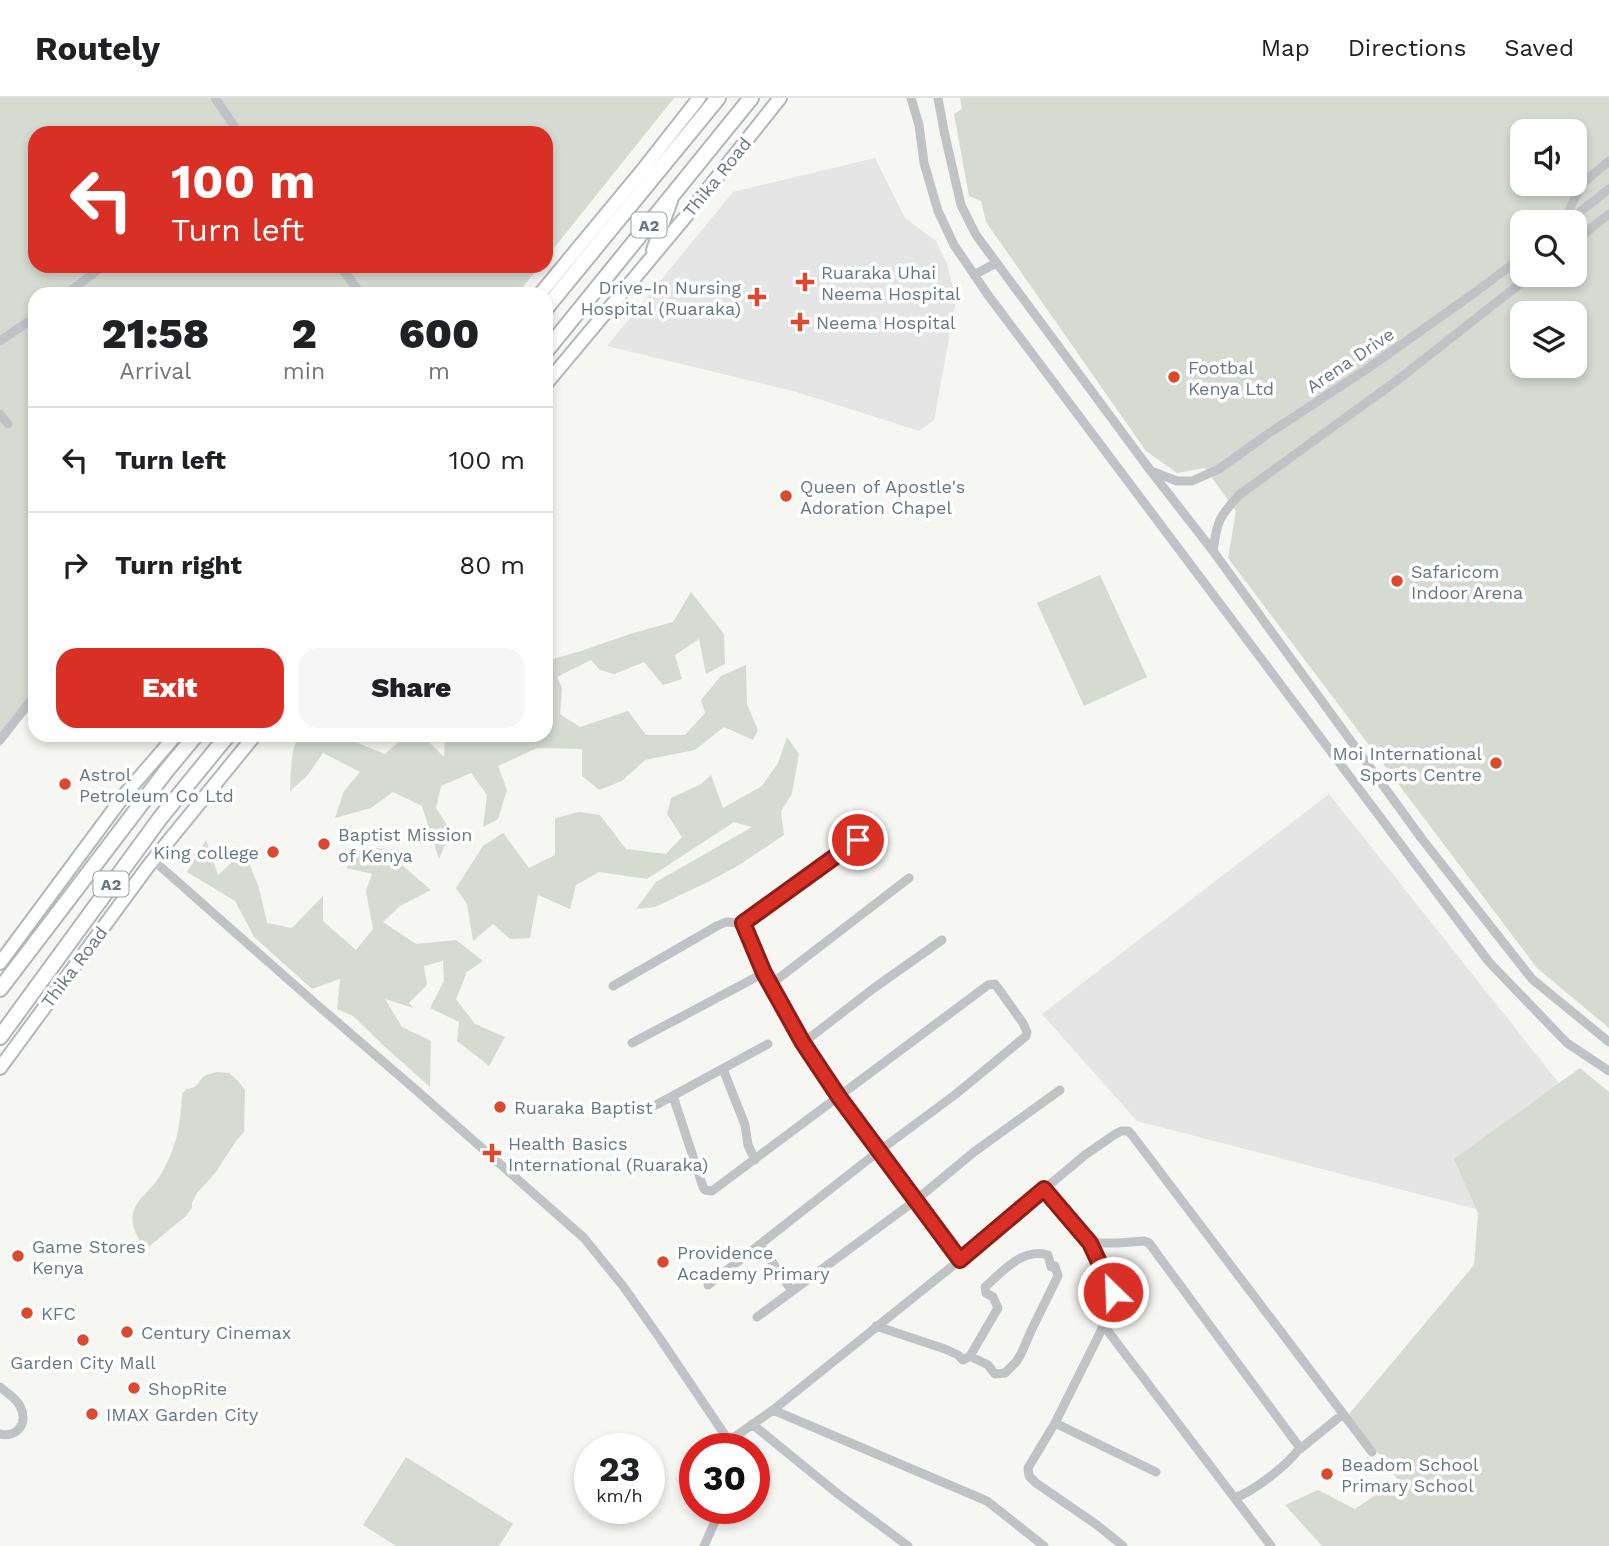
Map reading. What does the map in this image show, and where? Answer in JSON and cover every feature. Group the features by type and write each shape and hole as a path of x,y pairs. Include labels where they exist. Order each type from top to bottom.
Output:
{"highway":[{"name":"A2","path":"553,299 718,98"},
{"name":"Thika Road","path":"553,342 751,98"},
{"name":"A2","path":"0,989 190,742"},
{"name":"Thika Road","path":"0,1037 161,817 222,742"}],"main road":[{"path":"546,287 699,98"},
{"name":"Thika Road","path":"553,376 780,98"},
{"path":"649,259 673,194"},
{"path":"0,963 126,793 171,742"},
{"name":"Thika Road","path":"0,1068 153,860 249,742"}],"street":[{"path":"215,98 234,126"},
{"path":"911,98 919,125 924,163 938,211 954,245 988,295 1489,962 1567,1043 1609,1071"},
{"path":"938,98 961,205 976,235 1213,551 1422,839 1532,979 1609,1042"},
{"path":"1570,210 1583,183 1609,161"},
{"path":"1582,210 1609,190"},
{"path":"1587,231 1609,214"},
{"path":"974,275 996,263"},
{"name":"Arena Drive","path":"1150,470 1177,481 1192,481 1219,469 1367,369 1510,266"},
{"path":"75,287 94,273"},
{"path":"1213,551 1216,526 1221,514 1239,495 1399,379 1516,287"},
{"path":"0,341 28,322"},
{"path":"0,414 8,424"},
{"path":"0,740 28,704"},
{"path":"613,986 717,926 726,922 743,923 858,840"},
{"path":"153,860 584,1238 623,1286 722,1433"},
{"path":"771,985 909,878"},
{"path":"743,923 764,973 803,1043 839,1097 960,1260"},
{"path":"803,1043 942,940"},
{"path":"632,1043 764,973"},
{"path":"673,1096 705,1190 712,1191 988,985 995,984 1027,1032 1026,1036 956,1094 708,1285"},
{"path":"656,1105 768,1044"},
{"path":"723,1069 755,1160"},
{"path":"757,1317 1060,1090"},
{"path":"742,1433 960,1260 1085,1155 1121,1131 1128,1131 1372,1452"},
{"path":"1044,1189 1090,1243 1113,1292 1113,1305 1055,1423 1028,1468 1029,1476 1123,1546"},
{"path":"1090,1243 1149,1243 1300,1449"},
{"path":"760,1244 792,1291"},
{"path":"876,1326 946,1349 963,1360 970,1356 998,1308 993,1297 986,1293 985,1287 1023,1257 1032,1253 1048,1255 1051,1267 1055,1266 1058,1276 1016,1362 1005,1373 995,1374 988,1365 970,1356"},
{"path":"1104,1326 1271,1546"},
{"path":"0,1387 15,1398 23,1413 21,1428 12,1434 0,1434"},
{"path":"773,1410 987,1501 1044,1546"},
{"path":"1235,1498 1269,1479 1343,1414"},
{"path":"1055,1423 1156,1472"},
{"path":"751,1424 908,1546"},
{"path":"705,1546 714,1524"}],"shaded area":[{"path":"0,98 674,98 553,249 553,126 28,126 28,273 534,273 523,287 28,287 28,712 0,747"},
{"name":"Moi International Sports Centre","path":"960,98 1609,98 1609,1028 1537,968 1228,558 1236,511 1205,468 1177,473 1146,451 986,222 981,201 969,196 954,114 962,109"},
{"name":"Ruaraka Uhai Neema Hospital","path":"875,158 905,218 936,241 947,264 956,300 934,420 919,431 797,392 607,346 733,192"},
{"path":"1100,575 1147,677 1084,706 1037,603"},
{"path":"691,592 724,634 725,664 706,674 699,639 675,655 682,679 663,685 644,662 614,674 600,670 591,660 557,677 562,688 560,714 580,727 628,711 646,735 685,735 705,713 701,700 721,676 746,665 747,704 758,730 753,740 724,727 695,750 645,760 622,781 599,790 582,776 582,749 537,748 498,766 507,790 498,819 483,827 487,795 471,773 441,786 436,808 451,831 439,859 422,806 393,792 371,808 335,818 344,791 360,772 323,753 308,775 290,791 292,755 296,742 355,742 385,754 398,742 429,742 444,757 445,742 553,742 553,659 673,622"},
{"path":"787,737 799,754 792,794 781,811 784,835 739,865 655,907 636,909 656,882 752,827 734,822 647,879 599,872 576,885 570,909 538,895 530,938 510,939 493,924 473,941 467,904 456,888 483,846 503,833 529,868 555,855 555,818 579,812 600,815 626,849 666,854 682,837 667,814 671,798 701,784 711,775 723,808 762,786 778,763"},
{"path":"1329,794 1609,1146 1549,1228 1137,1121 1042,1014"},
{"path":"206,840 218,875 233,861 248,860 259,888 267,923 292,928 323,896 323,921 356,950 373,929 366,891 372,874 346,868 364,847 399,850 403,866 431,890 400,906 383,922 416,944 456,940 483,961 467,972 456,999 475,1024 505,1037 489,1066 457,1041 459,1022 430,1008 444,981 443,961 424,966 427,985 409,1003 414,1008 385,999 402,1027 431,1041 430,1087 353,1016 337,1009 340,979 312,989 254,937 235,901 187,872"},
{"path":"1580,1068 1609,1092 1609,1546 1322,1546 1285,1505 1318,1490 1355,1509 1398,1480 1349,1414 1474,1265 1478,1213 1454,1159"},
{"path":"229,1073 245,1090 244,1132 216,1172 197,1193 186,1216 146,1249 134,1227 134,1209 158,1180 171,1154 179,1124 182,1094 186,1089 196,1086 206,1075"},
{"path":"406,1457 513,1524 499,1546 396,1546 363,1525"}],"place":[{"name":"Ruaraka Uhai Neema Hospital","path":"805,282"},
{"name":"Drive-In Nursing Hospital (Ruaraka)","path":"757,297"},
{"name":"Neema Hospital","path":"800,322"},
{"name":"Footbal Kenya Ltd","path":"1174,377"},
{"name":"Queen of Apostle's Adoration Chapel","path":"786,496"},
{"name":"Safaricom Indoor Arena","path":"1397,581"},
{"name":"Moi International Sports Centre","path":"1496,763"},
{"name":"Astrol Petroleum Co Ltd","path":"65,784"},
{"name":"Baptist Mission of Kenya","path":"324,844"},
{"name":"King college","path":"273,852"},
{"name":"Ruaraka Baptist","path":"500,1107"},
{"name":"Health Basics International (Ruaraka)","path":"492,1153"},
{"name":"Game Stores Kenya","path":"18,1256"},
{"name":"Providence Academy Primary","path":"663,1262"},
{"name":"KFC","path":"27,1313"},
{"name":"Century Cinemax","path":"127,1332"},
{"name":"Garden City Mall","path":"83,1340"},
{"name":"ShopRite","path":"134,1388"},
{"name":"IMAX Garden City","path":"92,1414"},
{"name":"Beadom School Primary School","path":"1327,1474"}],"route":[{"path":"858,840 743,923 781,1005 839,1097 960,1260 1044,1189 1090,1243 1113,1292"}]}
